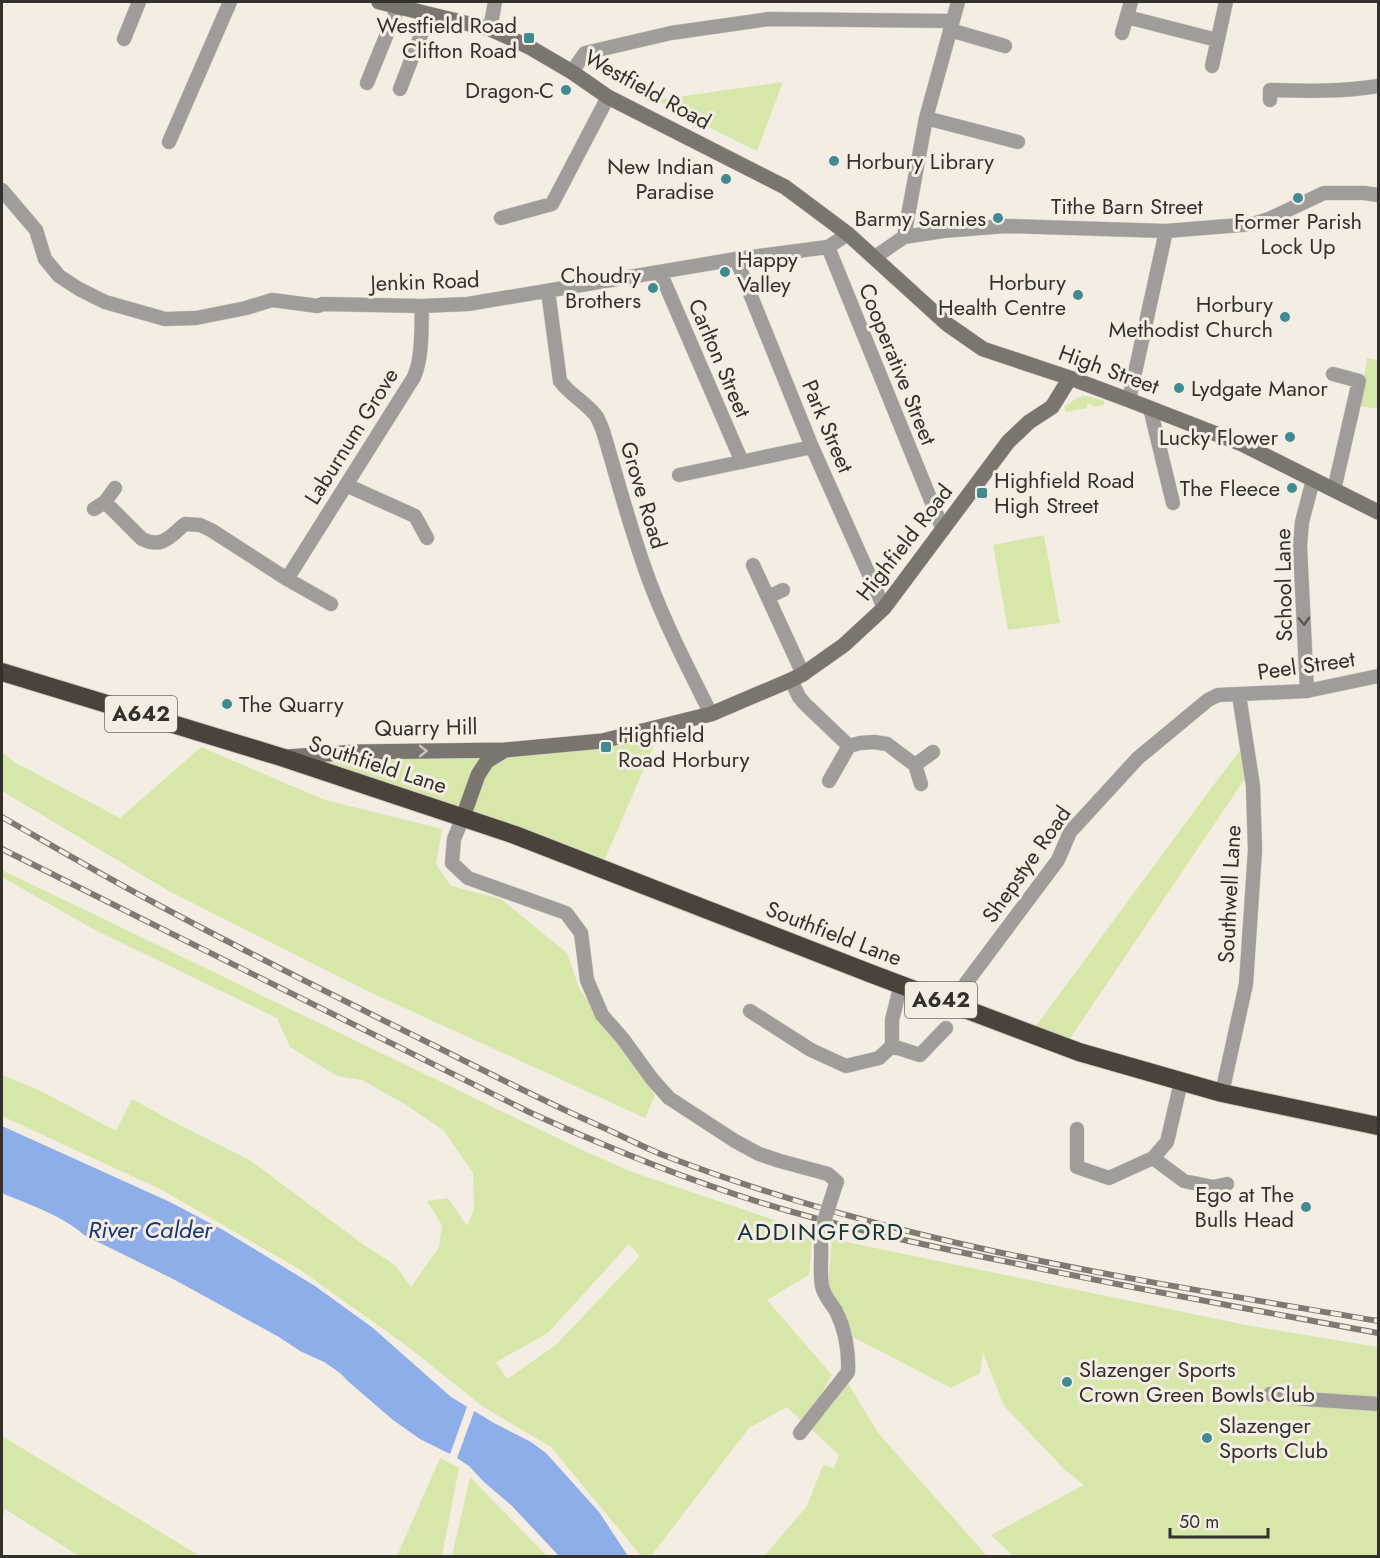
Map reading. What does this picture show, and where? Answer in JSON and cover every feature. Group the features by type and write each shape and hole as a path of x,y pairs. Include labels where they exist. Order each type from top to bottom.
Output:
{"highway":[{"name":"Quarry Hill","path":"2,672 281,757"},
{"name":"Southfield Lane","path":"281,757 515,835 861,970 1080,1052 1222,1093 1378,1126"}],"main road":[{"name":"Westfield Road","path":"379,2 490,29 531,48 608,97 785,187 875,257"},
{"name":"High Street","path":"875,257 947,324 983,349 1070,378 1242,444 1378,512"},
{"name":"Highfield Road","path":"711,714 797,677 844,645 884,608 1008,442 1029,422 1052,407 1070,378"},
{"name":"Quarry Hill","path":"281,757 355,752 505,750 602,741 711,714"},
{"name":"Quarry Hill","path":"463,817 477,775 487,761 505,750"}],"street":[{"path":"124,39 139,2"},
{"path":"169,142 230,2"},
{"path":"490,29 495,2"},
{"path":"904,237 926,118 958,2"},
{"path":"1122,33 1131,2"},
{"path":"1212,66 1226,2"},
{"path":"367,83 398,7"},
{"path":"400,88 429,14"},
{"path":"1127,17 1217,40"},
{"path":"572,72 585,53 671,33 770,19 951,25 1005,46"},
{"path":"1270,100 1270,90 1319,92 1378,86"},
{"path":"501,218 552,204 608,97"},
{"path":"926,118 1018,142"},
{"name":"Jenkin Road","path":"2,190 36,230 45,259 59,276 105,303 165,319 196,318 272,300 318,306 322,304 422,306 468,304 736,259 828,247 848,234"},
{"name":"Tithe Barn Street","path":"875,257 904,237 943,231 1006,226 1166,231 1252,224 1269,219 1324,193 1378,195"},
{"path":"1129,400 1166,231"},
{"name":"Cooperative Street","path":"828,247 943,530"},
{"name":"Park Street","path":"736,259 812,447 884,608"},
{"name":"Carlton Street","path":"660,272 742,462"},
{"name":"Grove Road","path":"548,291 560,381 597,418 603,431 634,538 650,582 677,646 711,714"},
{"name":"Laburnum Grove","path":"287,579 414,377 420,354 422,306"},
{"path":"1333,374 1359,381 1334,490"},
{"path":"1150,408 1173,503"},
{"path":"679,475 812,447"},
{"name":"School Lane","path":"1307,691 1300,546 1302,522 1313,480"},
{"path":"346,485 415,516 428,538"},
{"path":"115,488 100,506 142,539 149,542 164,542 185,524 200,525 331,604"},
{"path":"753,565 768,597 797,677 799,697 849,746"},
{"path":"768,597 783,590"},
{"name":"Peel Street","path":"1239,695 1307,691 1378,676"},
{"name":"Shepstye Road","path":"966,983 1058,860 1070,832 1138,758 1208,700 1218,695 1239,695"},
{"name":"Southwell Lane","path":"1222,1093 1246,984 1255,850 1252,786 1239,695"},
{"path":"829,781 849,746 874,742 887,744 915,765 921,784"},
{"path":"915,765 933,752"},
{"path":"463,817 454,839 452,863 468,879 566,913 581,933 587,980 602,1015 669,1098 759,1154 828,1174 837,1182 820,1234 822,1287 841,1325 848,1372 800,1433"},
{"path":"750,1011 811,1050 846,1066 879,1058 892,1046 892,1020 901,984"},
{"path":"892,1046 920,1055 946,1028"},
{"path":"1077,1129 1077,1167 1109,1178 1153,1158 1167,1142 1181,1082"},
{"path":"1153,1158 1184,1181 1213,1187 1227,1184"},
{"path":"1270,1394 1378,1404"}],"green space":[{"path":"783,82 757,151 655,100"},
{"path":"1367,358 1378,360 1378,409 1359,406"},
{"path":"1083,396 1104,401 1104,405 1093,407 1092,404 1087,405 1087,408 1066,412 1064,407"},
{"path":"1044,535 1060,623 1008,630 993,545"},
{"path":"662,727 601,868 281,757 505,750"},
{"path":"1246,743 1250,771 1065,1046 1030,1034 1212,787"},
{"path":"201,747 325,800 442,829 436,864 451,886 501,899 567,953 580,990 655,1095 645,1118 363,989 167,890 2,791 2,752 14,762 120,818"},
{"path":"2,870 632,1172 813,1233 809,1275 767,1300 832,1375 818,1400 802,1421 787,1407 749,1428 651,1556 641,1556 551,1447 482,1406 407,1346 299,1269 162,1190 2,1116 2,1075 41,1091 116,1131 132,1099 251,1161 364,1245 395,1265 411,1287 439,1247 442,1225 427,1201 448,1198 467,1226 474,1209 473,1173 444,1131 408,1106 362,1080 337,1076 290,1047 277,1018 95,930 2,877","holes":["629,1244 640,1256 556,1345 507,1379 496,1362 548,1333"]},
{"name":"Slazenger Sports Club","path":"832,1239 1251,1326 1378,1347 1378,1556 1013,1556 991,1535 1084,1485 1065,1470 1004,1406 983,1353 980,1373 951,1388 853,1337 845,1311 828,1286"},
{"path":"847,1382 879,1434 987,1556 764,1556 807,1506 823,1465 834,1468 839,1455 812,1430"},
{"path":"2,1436 200,1556 79,1556 5,1509 2,1520"},
{"path":"440,1458 459,1468 442,1556 397,1556"},
{"path":"470,1477 547,1556 452,1556"}],"water":[{"name":"River Calder","path":"2,1126 170,1202 223,1230 315,1286 373,1328 451,1397 531,1442 546,1453 599,1512 628,1556 559,1556 511,1505 469,1466 420,1439 393,1420 340,1373 324,1362 300,1351 279,1337 175,1280 84,1235 56,1216 2,1193"}],"pier":[{"path":"468,1404 475,1409 456,1461 449,1457"}],"railway":[{"path":"2,817 132,891 257,956 518,1088 663,1155 750,1186 838,1213 927,1236 1107,1274 1378,1321"},
{"path":"2,849 531,1113 594,1141 691,1179 756,1201 876,1234 1112,1283 1378,1333"}],"place":[{"name":"Westfield Road Clifton Road","path":"529,38"},
{"name":"Dragon-C","path":"566,90"},
{"name":"Horbury Library","path":"834,161"},
{"name":"New Indian Paradise","path":"726,179"},
{"name":"Former Parish Lock Up","path":"1298,198"},
{"name":"Barmy Sarnies","path":"998,218"},
{"name":"Happy Valley","path":"725,272"},
{"name":"Choudry Brothers","path":"653,288"},
{"name":"Horbury Health Centre","path":"1078,295"},
{"name":"Horbury Methodist Church","path":"1285,317"},
{"name":"Lydgate Manor","path":"1179,388"},
{"name":"Lucky Flower","path":"1290,437"},
{"name":"The Fleece","path":"1292,488"},
{"name":"Highfield Road High Street","path":"982,493"},
{"name":"The Quarry","path":"227,704"},
{"name":"Highfield Road Horbury","path":"606,747"},
{"name":"Ego at The Bulls Head","path":"1306,1207"},
{"name":"Slazenger Sports Crown Green Bowls Club","path":"1067,1382"},
{"name":"Slazenger Sports Club","path":"1207,1438"}],"district":[{"name":"ADDINGFORD","path":"821,1232"}]}
